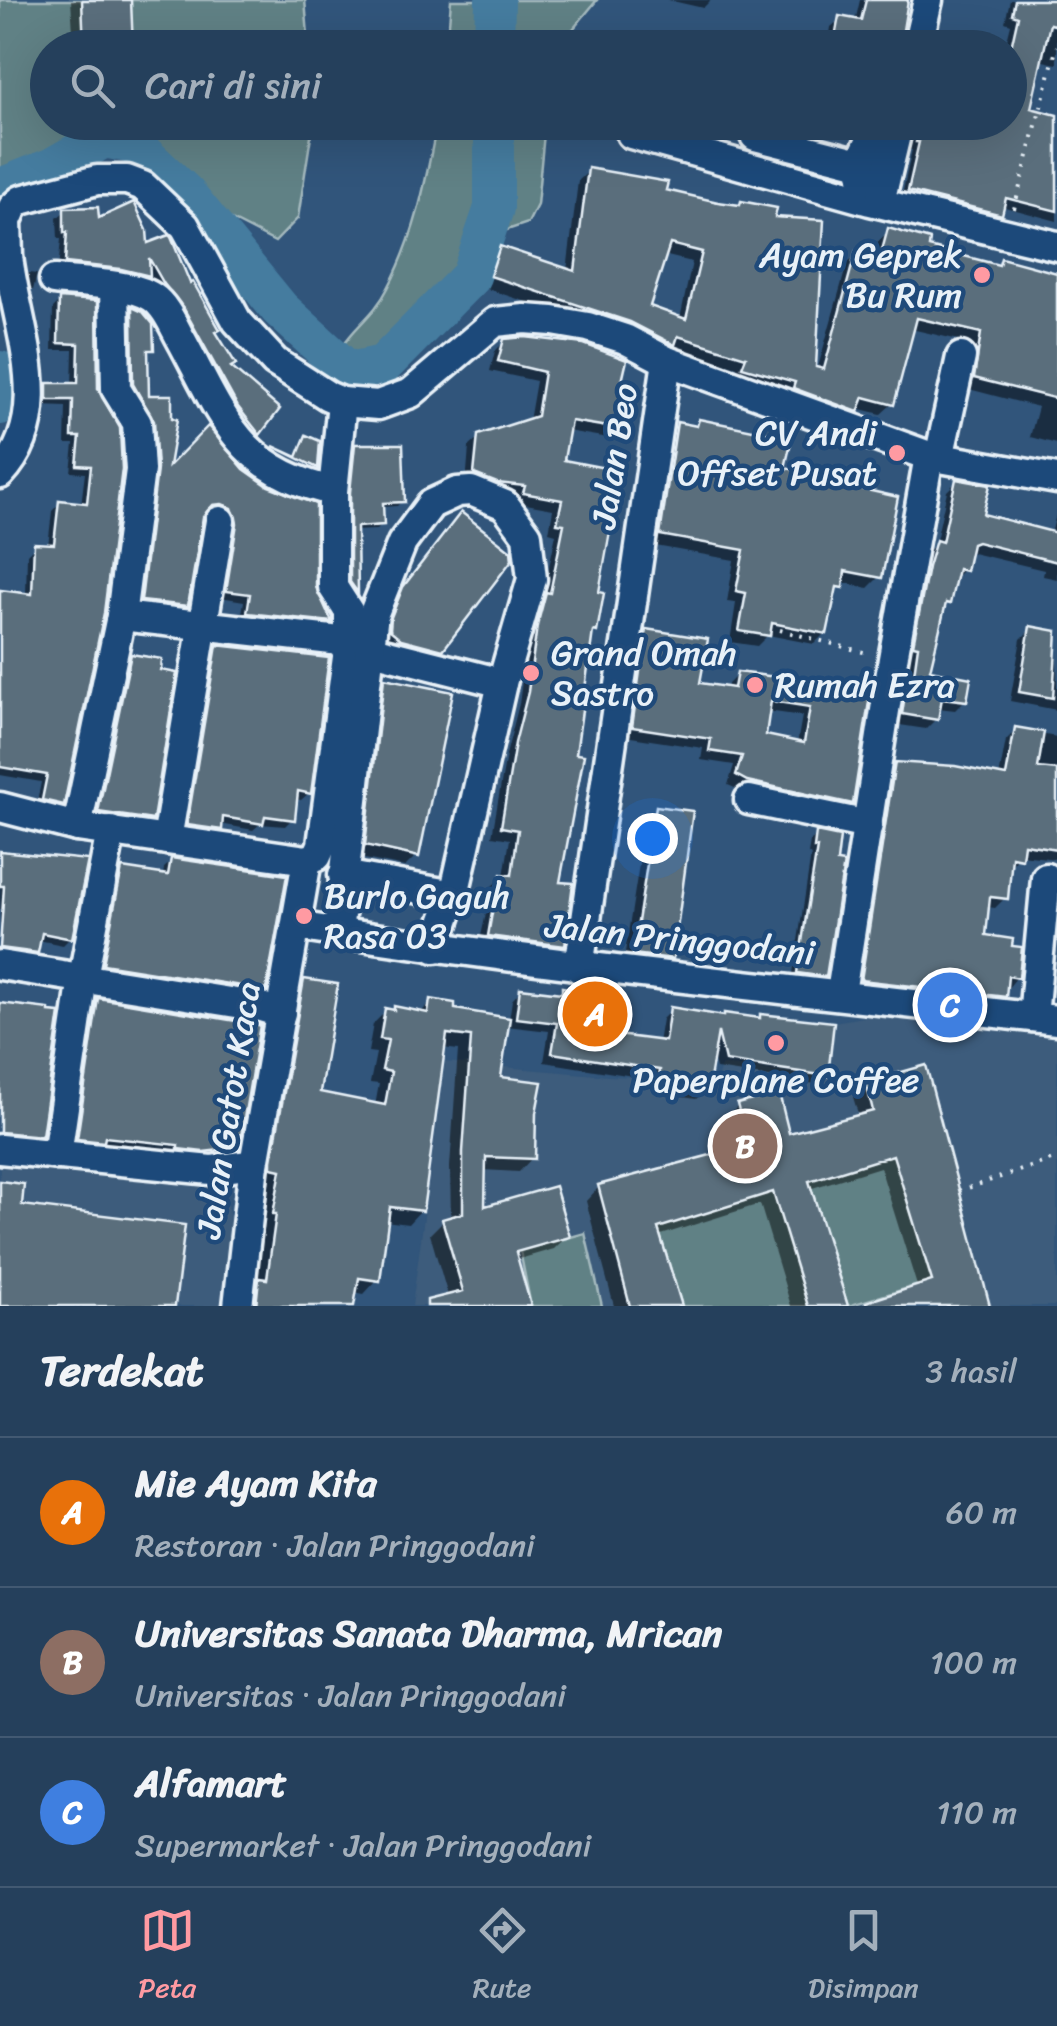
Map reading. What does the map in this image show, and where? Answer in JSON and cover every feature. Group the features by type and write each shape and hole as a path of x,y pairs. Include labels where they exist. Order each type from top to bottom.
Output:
{"street":[{"path":"921,30 928,0"},
{"path":"653,140 875,202 1057,246"},
{"path":"771,140 860,163"},
{"path":"870,140 860,163 875,202"},
{"path":"875,202 894,140"},
{"path":"0,474 19,450 32,409 11,284 7,221 21,200 96,180 126,180 144,186 158,198 184,226 236,321 275,362 342,402 378,405 411,393 489,325 509,320 588,327 624,339 667,361"},
{"path":"54,280 114,287 157,301 246,450 297,481 333,490"},
{"path":"78,828 121,616 141,457 137,422 116,389 114,287"},
{"path":"841,993 893,659 934,457 961,357"},
{"name":"Jalan Beo","path":"579,968 667,361 934,457 1057,479"},
{"path":"342,402 333,490 334,592 348,612 359,646"},
{"path":"338,933 359,646 402,543 432,504 457,492 471,491 504,506 526,535 532,579 502,682 454,895 435,948"},
{"path":"167,840 220,521"},
{"path":"121,616 359,646 502,682"},
{"name":"Jalan Gatot Kaca","path":"238,1306 254,1164 308,860 317,856 322,845 359,646"},
{"path":"749,800 868,825"},
{"path":"0,807 78,828 308,860"},
{"path":"57,1155 111,832"},
{"path":"343,875 454,895"},
{"path":"1045,1018 1046,878"},
{"name":"Jalan Pringgodani","path":"296,926 579,968 841,993 1045,1018"},
{"path":"0,964 261,1006 281,1013"},
{"path":"0,1149 212,1170 254,1164"},
{"path":"212,1170 248,1217"}],"path":[{"path":"1007,233 1057,46"},
{"path":"780,630 893,659"},
{"path":"960,1190 1057,1158"}],"shaded area":[{"path":"899,1011 1057,1027 1057,1306 412,1306 445,1062 608,1076 717,1080 721,1065 827,1076 834,1022"},
{"path":"0,1157 205,1177 226,1200 232,1225 220,1306 0,1306"}],"green space":[{"path":"0,0 305,0 308,30 30,30 30,140 91,140 50,163 0,183"},
{"path":"451,0 597,0 572,30 448,30"},
{"path":"135,140 310,140 298,218 275,242 230,219 188,190"},
{"path":"434,140 543,140 537,205 528,223 492,235 461,294 369,380 348,386 330,379 340,350 380,301 398,268"},
{"path":"893,1155 932,1281 848,1306 809,1181"},
{"path":"773,1192 808,1306 682,1306 658,1228"},
{"path":"585,1233 602,1306 531,1306 520,1251"}],"building":[{"path":"82,0 131,0 132,30 83,30"},
{"path":"866,0 908,0 903,30 836,30 839,16 861,20"},
{"path":"1015,0 1057,0 1055,25 1050,24 1031,108 1057,115 1057,211 1006,198 1002,215 908,191 916,140 1027,140 1027,30 1015,30 1018,16 1012,14"},
{"path":"588,168 668,182 666,190 718,202 740,205 741,201 777,208 775,217 824,220 816,367 824,369 856,251 880,258 888,228 930,240 929,247 999,265 1001,258 1057,273 1057,399 974,378 981,333 917,318 894,405 864,397 858,412 793,388 795,382 742,367 746,357 678,336 675,345 630,322 490,276 500,246 575,271","holes":["670,244 702,252 686,319 650,306"]},
{"path":"134,202 147,230 148,243 171,237 190,283 193,282 236,364 231,367 280,409 260,435 238,407 184,309 149,258 150,276 65,263 64,208 98,207 99,218"},
{"path":"59,298 97,301 98,389 120,428 122,469 104,613 64,805 42,800 47,775 0,767 0,590 32,594 34,543 54,544 59,500 87,503 91,466 77,465 80,437 72,437 73,400 47,400 47,383 78,383 79,344 58,343"},
{"path":"132,307 143,312 153,324 154,350 148,350 149,395 172,395 172,418 177,419 169,466 208,426 244,469 268,486 316,504 316,587 332,622 247,613 250,594 226,591 237,523 232,508 222,504 213,505 203,517 188,606 141,601 157,469 154,421 133,384"},
{"path":"525,337 584,344 627,360 620,390 626,392 620,429 571,421 564,460 621,471 576,754 584,755 560,882 573,883 565,946 488,936 501,874 512,875 518,830 501,827 537,626 546,592 550,593 564,524 557,523 562,500 523,493 525,486 497,483 474,474 478,435 537,416 544,372 498,361 504,339"},
{"path":"699,419 792,438 785,468 859,480 858,488 898,497 882,578 845,571 843,588 837,587 827,634 772,623 770,636 739,631 746,593 736,591 744,550 660,535 677,422 697,426"},
{"path":"306,435 320,441 318,468 273,446 297,457"},
{"path":"355,444 403,444 405,502 383,503 384,525 357,527 358,593 350,582 350,492"},
{"path":"956,479 990,485 983,514 1057,533 1057,562 972,544 966,571 958,569 950,604 946,603 930,670 971,678 967,701 942,698 938,720 902,714 905,694 911,695 918,646 913,645 928,567 936,540 942,542"},
{"path":"461,512 511,551 512,560 443,650 401,639 390,630 403,587"},
{"path":"1030,626 1057,631 1053,698 1019,692"},
{"path":"646,629 708,639 700,683 734,688 737,672 871,689 853,804 747,781 736,775 742,756 709,751 711,739 632,727","holes":["771,701 810,707 804,743 766,735"]},
{"path":"217,645 329,658 311,794 298,791 295,820 265,816 263,824 223,817 222,830 187,825"},
{"path":"131,654 162,659 161,670 177,673 153,820 98,812"},
{"path":"384,678 453,692 419,857 365,845"},
{"path":"1015,727 1044,732 1038,768 1057,770 1057,849 1024,844 1022,859 1012,857 1008,899 990,897 986,935 1013,939 1012,946 1022,947 1019,978 1008,976 1006,997 861,980 895,762 955,766 1006,776"},
{"path":"656,806 693,811 673,959 633,954"},
{"path":"816,832 840,837 837,862 844,863 826,977 797,973 817,848"},
{"path":"0,851 88,860 72,939 42,933 38,953 0,948 4,886 0,886"},
{"path":"171,858 287,875 266,990 103,964 122,868 168,875"},
{"path":"304,979 338,984 320,1092 385,1105 391,1072 382,1070 388,1040 380,1039 385,1008 394,1010 394,1006 428,1013 430,999 455,1003 455,1009 510,1018 501,1077 542,1082 536,1113 535,1159 486,1157 485,1206 555,1186 570,1237 516,1252 531,1306 427,1306 427,1300 463,1291 442,1219 463,1213 471,1037 447,1034 423,1211 390,1207 380,1281 359,1278 354,1306 256,1306 259,1278 267,1279 281,1170 272,1168 272,1160"},
{"path":"562,987 615,995 609,1034 665,1041 670,1007 724,1016 760,1018 760,1014 834,1022 828,1076 725,1061 718,1032 708,1091 659,1078 660,1070 552,1053 557,1023 516,1018 520,988 562,993"},
{"path":"98,998 260,1025 239,1148 203,1152 178,1149 178,1145 105,1137 104,1142 77,1139"},
{"path":"0,1003 60,1013 42,1136 0,1132"},
{"path":"926,1065 990,1306 867,1306 866,1302 932,1281 893,1155 809,1181 848,1306 808,1306 773,1192 658,1228 682,1306 630,1306 598,1185 748,1145 737,1104 779,1093 789,1133 873,1111 866,1082"},
{"path":"0,1181 24,1184 22,1205 185,1225 175,1306 0,1306"}],"waterway":[{"path":"494,30 495,0"},
{"path":"0,195 3,187 53,167 100,140"},
{"path":"114,140 133,144 185,193 280,309 349,372 383,365 471,276 494,208 494,140"},
{"path":"0,371 0,405"}],"place":[{"name":"Ayam Geprek Bu Rum","path":"982,275"},
{"name":"CV Andi Offset Pusat","path":"897,453"},
{"name":"Grand Omah Sastro","path":"531,673"},
{"name":"Rumah Ezra","path":"755,685"},
{"name":"Burlo Gaguh Rasa 03","path":"304,916"},
{"name":"Alfamart","path":"950,1005"},
{"name":"Mie Ayam Kita","path":"595,1014"},
{"name":"Paperplane Coffee","path":"776,1043"},
{"name":"Universitas Sanata Dharma, Mrican","path":"745,1146"}]}
